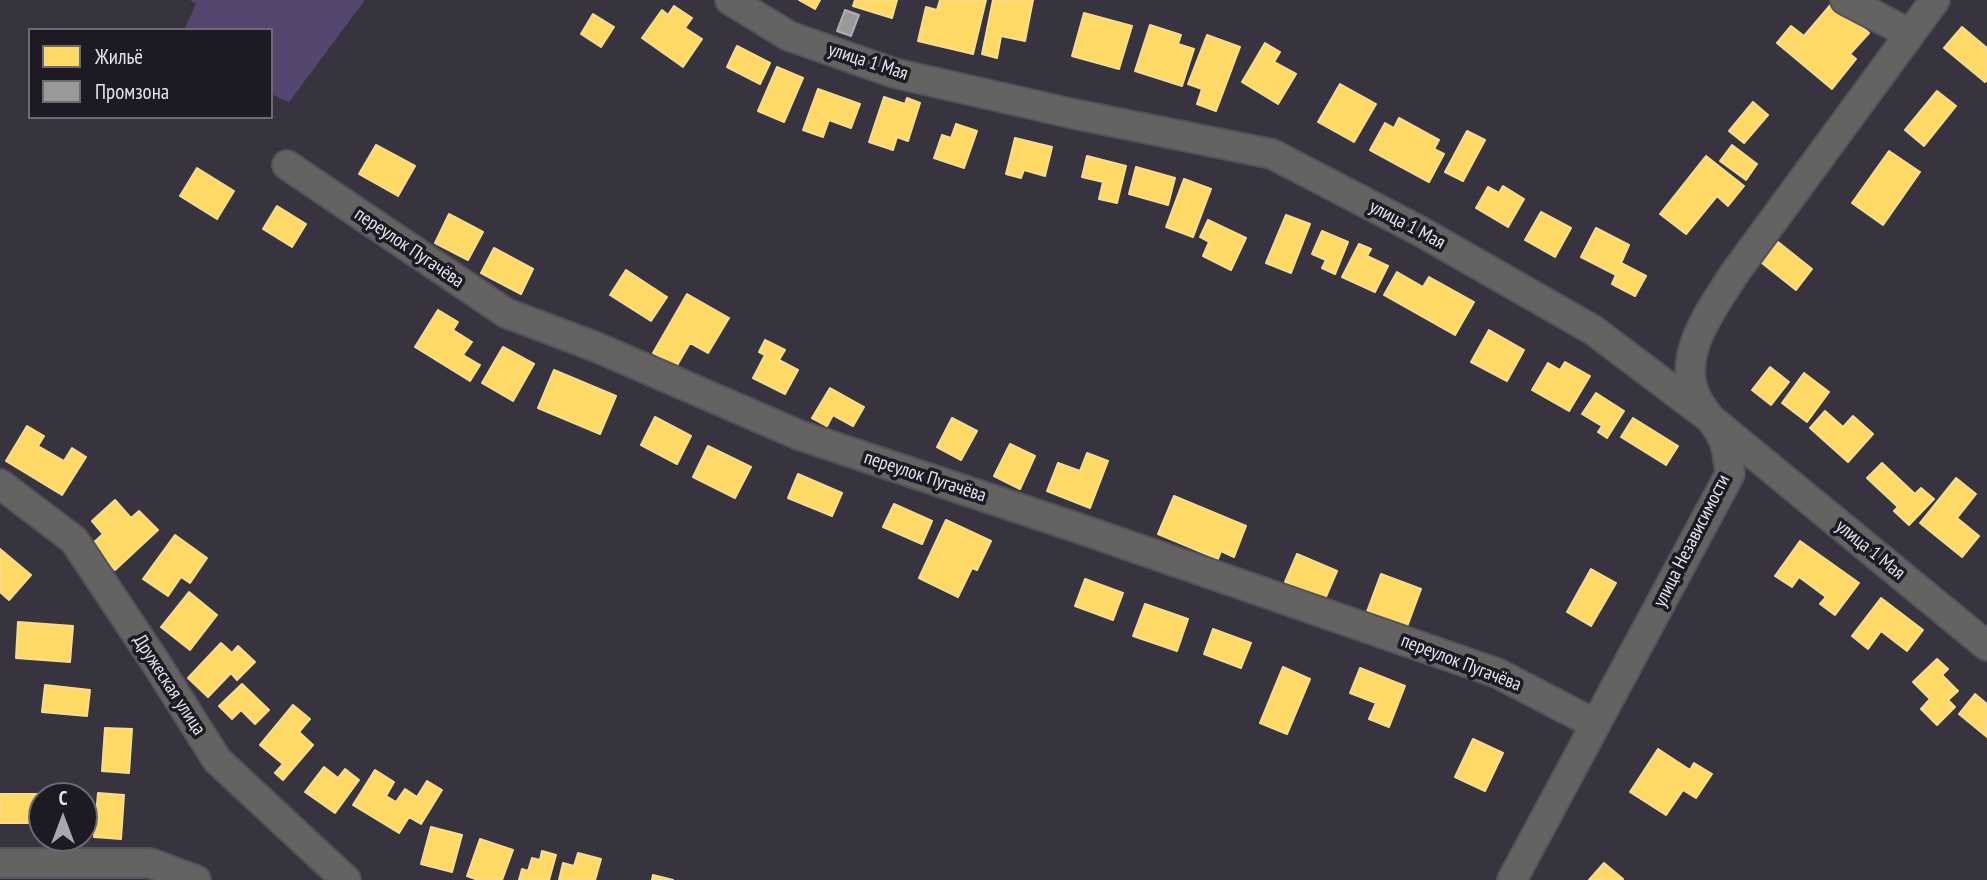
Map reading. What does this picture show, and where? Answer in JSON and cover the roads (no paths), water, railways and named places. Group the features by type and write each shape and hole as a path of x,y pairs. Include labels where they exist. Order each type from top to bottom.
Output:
{"street":[{"name":"улица 1 Мая","path":"730,0 789,36 894,73 1074,114 1272,154 1418,230 1593,330 1711,419 1987,646"},
{"path":"1845,0 1910,34"},
{"name":"улица Независимости","path":"1512,880 1730,474 1727,449 1721,434 1696,396 1690,373 1696,341 1734,274 1935,0"},
{"name":"переулок Пугачёва","path":"287,165 506,313 596,347 799,435 1497,673 1595,724"},
{"name":"Дружеская улица","path":"0,485 74,540 217,760 346,880"},
{"path":"0,863 150,863 197,880"}]}
